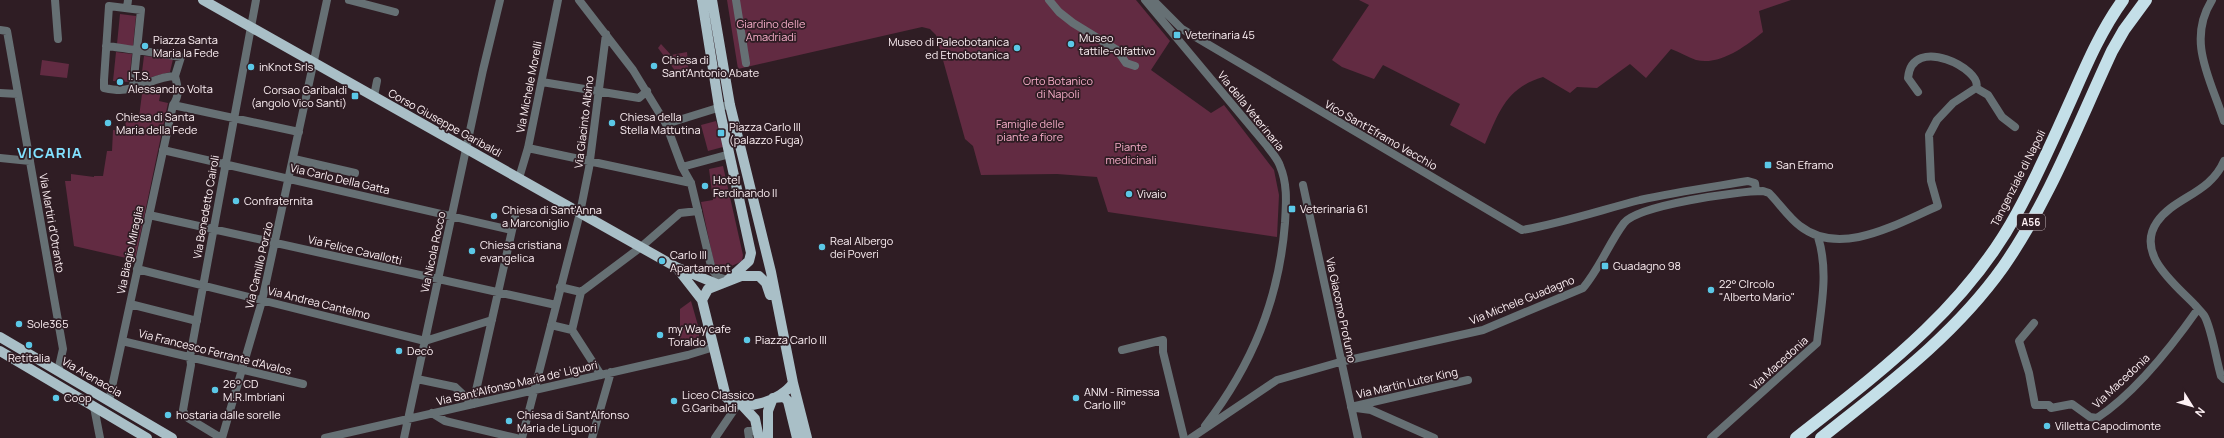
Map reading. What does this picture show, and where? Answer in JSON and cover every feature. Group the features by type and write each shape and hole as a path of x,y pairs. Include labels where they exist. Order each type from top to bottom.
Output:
{"highway":[{"name":"Tangenziale di Napoli","path":"1796,438 1852,394 1929,329 1970,284 2017,213 2088,61 2123,0"},
{"name":"A56","path":"1821,438 1915,363 1942,338 2003,267 2034,218 2112,51 2124,30 2146,0"}],"main road":[{"name":"Corso Giuseppe Garibaldi","path":"203,0 676,267 717,284"},
{"path":"702,0 719,107 751,258 728,280"},
{"path":"712,0 730,105 771,272 777,309 793,383 807,438"},
{"name":"Corso Giuseppe Garibaldi","path":"676,267 702,300"},
{"path":"758,434 755,419 740,405 730,402 726,397 702,300 708,289 717,284 742,276 759,276 766,283 777,309"},
{"name":"Via Arenaccia","path":"0,337 172,438"},
{"path":"0,351 147,438"},
{"path":"768,438 767,416 773,398 790,388 793,383"},
{"path":"740,405 784,397 788,402 797,438"}],"street":[{"path":"55,0 58,39"},
{"name":"Via Benedetto Cairoli","path":"221,438 188,418 184,415 183,410 190,357 256,0"},
{"name":"Via Camillo Porzio","path":"221,438 262,300 290,179 327,0"},
{"path":"349,0 395,12"},
{"name":"Via Nicola Rocco","path":"404,438 483,70 500,0"},
{"name":"Via Michele Morelli","path":"519,178 528,148 558,0"},
{"path":"579,0 606,34 646,91 666,124 682,167 691,183 712,270 718,277 728,280"},
{"path":"736,0 746,63"},
{"path":"1049,0 1068,19 1117,50 1126,63 1135,66"},
{"name":"Via della Veterinaria","path":"1146,0 1267,146 1280,166 1287,196 1283,244 1273,294 1261,332 1230,391 1203,428"},
{"name":"Vico Sant'Eframo Vecchio","path":"1153,0 1182,29 1520,229 1541,227 1686,191 1748,181 1755,183 1756,191"},
{"path":"2212,0 2201,23 2199,41 2205,66 2224,121"},
{"path":"106,46 137,50 181,57 175,76 166,76 133,88 120,90 104,88 106,46 109,6 128,4 141,10 137,50 133,88"},
{"name":"Via Martiri d'Otranto","path":"4,30 18,94 63,348 58,371"},
{"name":"Via Giacinto Albino","path":"522,438 580,212 590,162 606,34"},
{"path":"1918,92 1908,78 1908,74 1918,60 1926,56 1945,58 1969,72 1976,80 1976,88"},
{"name":"Via Biagio Miraglia","path":"108,401 173,105 177,98 178,89 175,76"},
{"path":"374,96 377,81"},
{"path":"542,82 639,98 646,91"},
{"path":"1976,88 1988,95 2002,117 2014,127"},
{"path":"1756,191 1769,193 1799,226 1818,237 1865,236 1938,206 1931,181 1929,135 1937,120 1953,103 1976,88"},
{"path":"0,93 18,94"},
{"path":"173,105 299,132"},
{"path":"666,124 719,107 730,105"},
{"path":"528,148 691,183"},
{"name":"Via Carlo Della Gatta","path":"163,150 511,230"},
{"path":"682,167 730,154"},
{"path":"0,158 30,161"},
{"path":"294,159 355,173"},
{"path":"2224,161 2217,173 2203,188 2161,216 2152,234 2151,246 2158,266 2205,316 2221,376 2224,379"},
{"name":"Via Giacomo Profumo","path":"1304,185 1340,362 1358,438"},
{"name":"Via Michele Guadagno","path":"1203,428 1220,419 1277,380 1340,362 1483,330 1583,288 1594,275 1625,222 1638,214 1660,206 1756,191"},
{"path":"601,375 572,330 581,292 642,247 680,213 698,211"},
{"name":"Via Felice Cavallotti","path":"149,215 556,305"},
{"path":"473,404 514,217"},
{"name":"Via Macedonia","path":"1711,438 1817,343 1825,275 1824,256 1818,237"},
{"name":"Via Andrea Cantelmo","path":"137,269 425,341"},
{"path":"560,287 581,292"},
{"path":"130,304 197,321"},
{"name":"Via Macedonia","path":"2034,323 2019,341 2029,373 2035,405 2049,405 2051,408 2072,404 2090,417 2097,418 2108,411 2145,375 2176,341 2198,309"},
{"path":"425,341 492,320"},
{"path":"551,326 572,330"},
{"path":"1122,350 1163,340 1164,352 1184,438"},
{"name":"Via Francesco Ferrante d'Avalos","path":"122,341 303,384"},
{"name":"Via Sant'Alfonso Maria de' Liguori","path":"325,438 342,436 714,347"},
{"path":"592,438 611,372"},
{"path":"417,379 455,387 473,404"},
{"name":"Via Martin Luter King","path":"1351,407 1468,380"},
{"path":"715,438 740,405"},
{"path":"94,407 100,438"},
{"path":"1351,407 1371,410 1434,438"},
{"path":"432,414 445,420 516,438"},
{"path":"1191,438 1203,428"},
{"path":"749,438 748,431 758,434"}],"green space":[{"name":"Orto Botanico di Napoli","path":"727,0 1136,0 1170,41 1151,70 1211,113 1224,105 1274,170 1279,195 1277,237 1108,212 1097,177 1057,174 981,175 973,146 965,139 936,35 930,29 922,27 738,69"},
{"path":"1359,0 1791,0 1759,11 1763,32 1741,49 1732,54 1714,60 1696,60 1671,49 1646,78 1630,64 1597,88 1577,87 1570,93 1543,77 1530,82 1520,88 1505,103 1485,144 1450,125 1460,104 1383,65 1374,79 1342,67 1332,60 1369,5"},
{"path":"120,14 136,16 133,46 117,44"},
{"path":"661,44 671,55 687,52 689,75 679,76 658,48"},
{"path":"116,52 132,54 129,82 113,81"},
{"path":"144,56 173,59 170,72 141,80"},
{"path":"42,60 69,64 67,78 40,75"},
{"path":"162,86 159,101 168,103 135,260 74,246 65,181 71,181 71,174 94,177 103,176 107,151 112,151 113,130 125,131 126,116 139,117 142,94"},
{"path":"716,121 723,147 708,151 701,125"},
{"path":"723,166 743,255 742,261 736,264 729,267 715,268 701,202 713,200 709,169"},
{"path":"691,301 699,329 699,337 680,342 680,309"}],"place":[{"name":"Veterinaria 45","path":"1177,35"},
{"name":"Museo tattile-olfattivo","path":"1071,44"},
{"name":"Piazza Santa Maria la Fede","path":"145,46"},
{"name":"Museo di Paleobotanica ed Etnobotanica","path":"1017,48"},
{"name":"Chiesa di Sant'Antonio Abate","path":"654,66"},
{"name":"inKnot Srls","path":"251,67"},
{"name":"I.T.S. Alessandro Volta","path":"120,82"},
{"name":"Corsao Garibaldi (angolo Vico Santi)","path":"355,96"},
{"name":"Chiesa di Santa Maria della Fede","path":"108,123"},
{"name":"Chiesa della Stella Mattutina","path":"612,123"},
{"name":"Piazza Carlo III (palazzo Fuga)","path":"721,133"},
{"name":"San Eframo","path":"1768,165"},
{"name":"Hotel Ferdinando II","path":"705,186"},
{"name":"Vivaio","path":"1129,194"},
{"name":"Confraternita","path":"236,201"},
{"name":"Veterinaria 61","path":"1292,209"},
{"name":"Chiesa di Sant'Anna a Marconiglio","path":"494,216"},
{"name":"Real Albergo dei Poveri","path":"822,247"},
{"name":"Chiesa cristiana evangelica","path":"472,251"},
{"name":"Carlo III Apartament","path":"662,261"},
{"name":"Guadagno 98","path":"1605,266"},
{"name":"22° CIrcolo \"Alberto Mario\"","path":"1711,290"},
{"name":"Sole365","path":"19,324"},
{"name":"my Way cafe Toraldo","path":"660,335"},
{"name":"Piazza Carlo III","path":"747,340"},
{"name":"Retitalia","path":"29,345"},
{"name":"Decò","path":"399,351"},
{"name":"26° CD M.R.Imbriani","path":"215,390"},
{"name":"Coop","path":"56,398"},
{"name":"ANM - Rimessa Carlo III°","path":"1076,398"},
{"name":"Liceo Classico G.Garibaldi","path":"674,401"},
{"name":"hostaria dalle sorelle","path":"168,415"},
{"name":"Chiesa di Sant'Alfonso Maria de Liguori","path":"509,421"},
{"name":"Villetta Capodimonte","path":"2047,426"}],"district":[{"name":"VICARIA","path":"50,153"}],"park label":[{"name":"Giardino delle Amadriadi","path":"771,30"},
{"name":"Famiglie delle piante a fiore","path":"1030,130"},
{"name":"Piante medicinali","path":"1131,153"}]}
